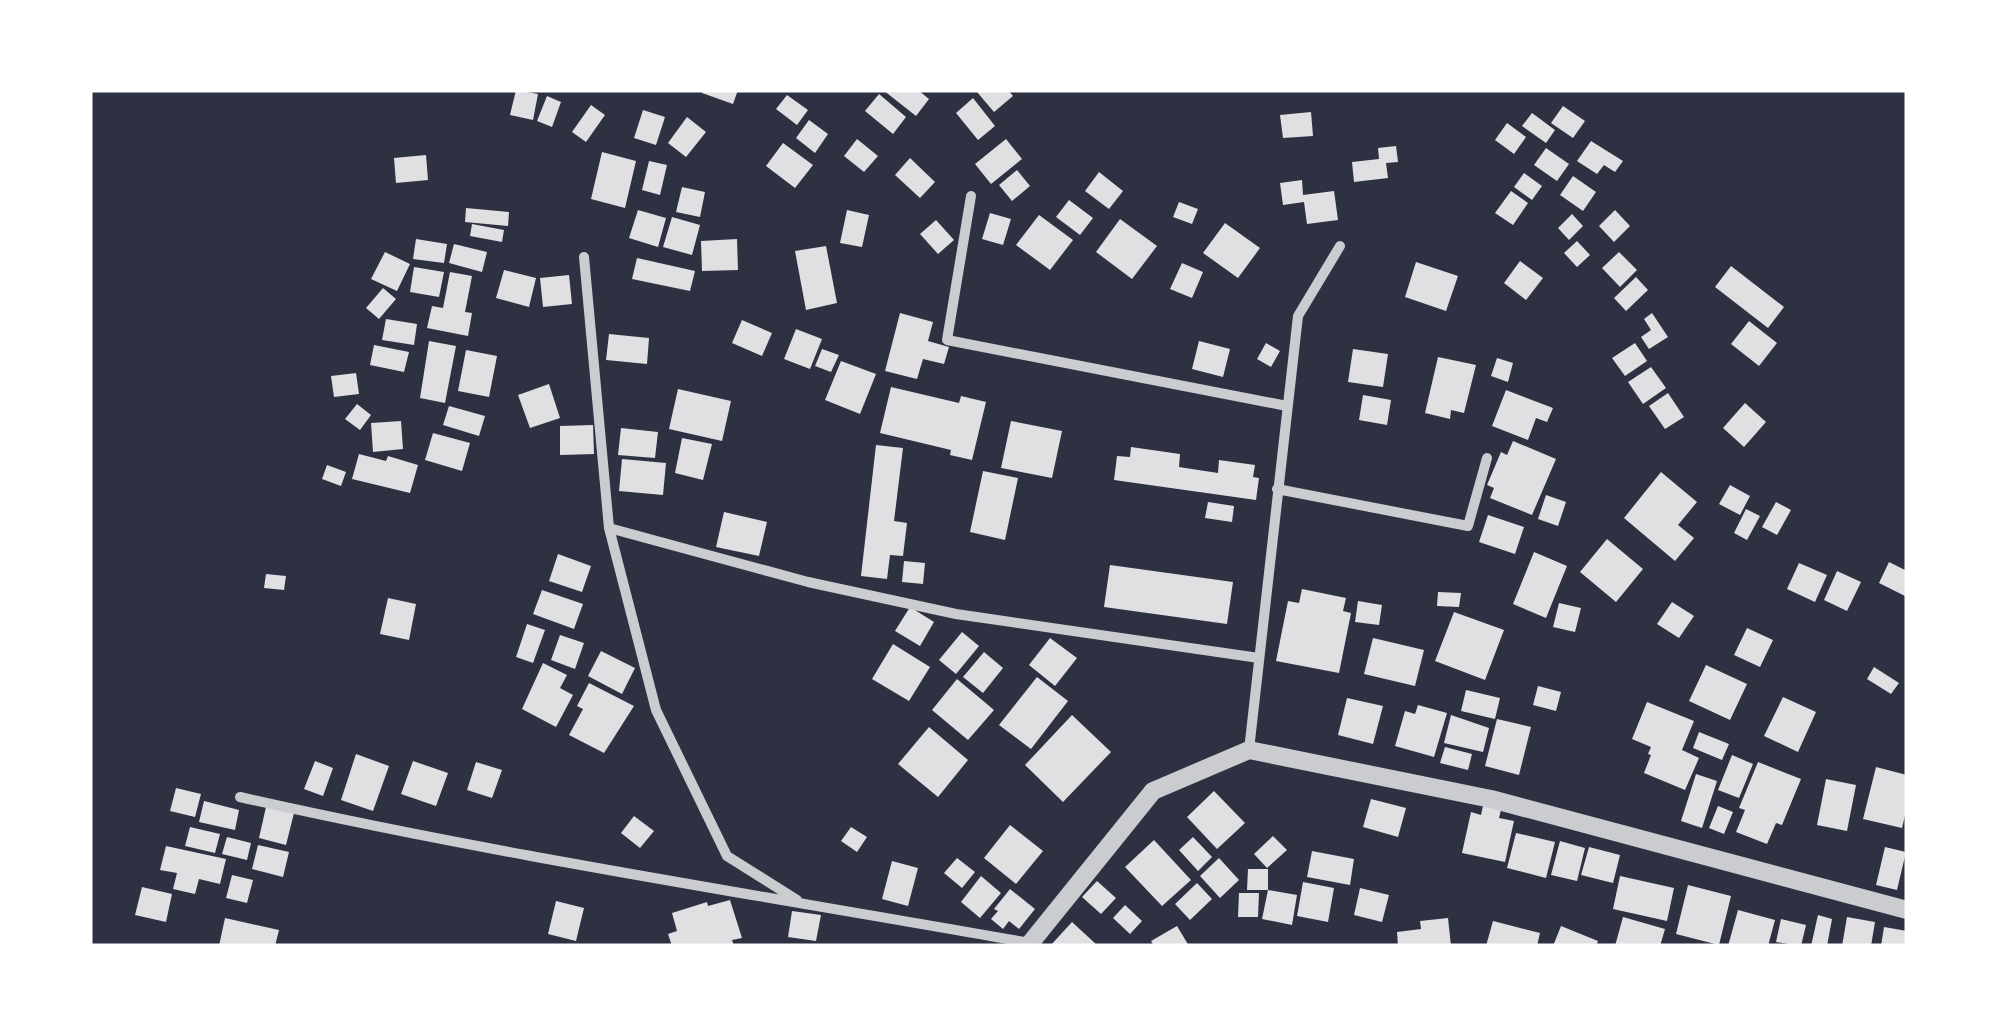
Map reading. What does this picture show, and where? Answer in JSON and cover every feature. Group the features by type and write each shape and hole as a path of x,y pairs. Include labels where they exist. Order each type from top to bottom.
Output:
{"street":[{"path":"971,196 947,340 1288,406"},
{"path":"1248,750 1298,316 1340,246"},
{"path":"584,257 609,528 656,710 728,856 802,903"},
{"path":"1277,489 1468,526 1486,458"},
{"path":"609,528 808,582 956,614 1259,658"},
{"path":"240,797 385,830 1029,945 1153,791 1248,750 1492,799 1907,910"}],"building":[{"path":"516,90 538,94 533,120 510,115"},
{"path":"738,90 733,104 702,93"},
{"path":"883,90 918,90 929,99 916,116"},
{"path":"979,90 1008,90 1013,96 994,112"},
{"path":"879,94 906,117 893,134 865,111"},
{"path":"787,95 808,110 797,125 776,109"},
{"path":"547,96 561,102 552,127 537,121"},
{"path":"973,98 995,126 978,140 956,113"},
{"path":"591,105 605,115 586,142 572,132"},
{"path":"1563,106 1585,121 1573,138 1551,123"},
{"path":"643,110 665,117 656,145 634,138"},
{"path":"1311,112 1313,136 1283,138 1280,115"},
{"path":"1532,113 1555,130 1546,143 1522,126"},
{"path":"687,117 706,132 686,157 668,143"},
{"path":"809,120 828,134 815,153 796,138"},
{"path":"1507,123 1526,137 1514,154 1495,140"},
{"path":"857,139 878,156 864,172 844,156"},
{"path":"1006,139 1022,159 991,184 975,164"},
{"path":"1591,141 1623,161 1615,172 1604,165 1597,174 1577,161"},
{"path":"783,143 813,165 795,188 766,166"},
{"path":"1396,146 1398,162 1386,163 1388,178 1354,182 1352,162 1379,159 1378,148"},
{"path":"1546,148 1569,164 1557,181 1534,165"},
{"path":"602,152 636,161 625,208 591,199"},
{"path":"426,155 428,180 396,183 394,158"},
{"path":"910,158 935,182 920,198 895,175"},
{"path":"649,161 667,165 660,195 642,190"},
{"path":"1017,170 1030,186 1012,201 999,185"},
{"path":"1099,172 1123,191 1109,209 1085,191"},
{"path":"1524,173 1542,186 1532,200 1514,187"},
{"path":"1573,176 1596,192 1583,211 1560,195"},
{"path":"1302,180 1303,195 1334,191 1338,220 1307,224 1304,202 1283,205 1280,183"},
{"path":"682,187 705,192 700,217 676,212"},
{"path":"1511,191 1528,203 1513,225 1495,213"},
{"path":"1069,200 1093,218 1080,235 1056,217"},
{"path":"1179,202 1198,209 1192,224 1173,217"},
{"path":"466,208 509,212 508,226 465,222"},
{"path":"638,210 666,218 658,247 629,238"},
{"path":"847,210 869,215 862,247 840,243"},
{"path":"1615,210 1630,226 1614,242 1599,226"},
{"path":"990,213 1011,219 1003,245 982,239"},
{"path":"1572,214 1583,226 1569,240 1558,228"},
{"path":"1039,215 1073,240 1050,270 1016,245"},
{"path":"672,217 700,225 692,255 663,247"},
{"path":"1120,219 1157,246 1132,279 1096,252"},
{"path":"936,220 954,240 938,254 920,234"},
{"path":"1225,223 1260,248 1238,278 1203,253"},
{"path":"472,224 504,230 502,242 470,236"},
{"path":"416,239 447,244 444,263 413,259"},
{"path":"737,239 738,270 702,271 701,241"},
{"path":"1577,241 1590,255 1577,267 1564,253"},
{"path":"454,244 487,252 482,272 449,263"},
{"path":"826,246 837,303 806,310 795,251"},
{"path":"385,252 410,264 397,291 371,279"},
{"path":"1619,252 1637,270 1620,287 1602,268"},
{"path":"637,258 695,271 690,291 632,279"},
{"path":"1520,261 1543,278 1526,300 1504,283"},
{"path":"1416,262 1458,276 1446,311 1405,297"},
{"path":"1182,263 1203,272 1192,298 1170,289"},
{"path":"1731,266 1784,307 1768,328 1715,287"},
{"path":"414,267 444,272 439,297 410,292"},
{"path":"504,270 536,278 529,307 496,298"},
{"path":"450,272 472,276 465,312 472,313 468,336 427,328 432,306 443,308"},
{"path":"569,275 572,304 543,307 540,278"},
{"path":"1636,277 1648,290 1626,311 1614,298"},
{"path":"383,288 396,299 379,319 366,308"},
{"path":"900,313 933,322 928,341 949,347 944,364 923,359 917,379 885,371"},
{"path":"1652,313 1668,337 1649,349 1641,337 1651,330 1644,319"},
{"path":"386,319 417,324 414,345 382,340"},
{"path":"742,320 772,333 762,356 732,343"},
{"path":"1749,321 1777,343 1759,366 1731,344"},
{"path":"796,329 822,339 810,369 784,359"},
{"path":"609,334 649,338 647,364 606,360"},
{"path":"429,341 456,346 445,403 420,398"},
{"path":"1199,341 1230,349 1223,377 1192,369"},
{"path":"1266,343 1280,351 1271,367 1257,359"},
{"path":"1635,343 1647,361 1625,376 1612,358"},
{"path":"374,345 409,352 404,372 370,365"},
{"path":"822,349 839,355 831,372 815,366"},
{"path":"1353,349 1388,354 1383,387 1348,382"},
{"path":"466,350 497,356 489,397 458,391"},
{"path":"1438,357 1476,365 1464,413 1451,410 1450,419 1425,413"},
{"path":"1497,358 1513,363 1508,382 1491,376"},
{"path":"841,361 876,374 860,414 825,400"},
{"path":"1651,367 1666,388 1643,404 1628,382"},
{"path":"356,373 359,394 334,397 331,376"},
{"path":"549,384 560,418 530,428 518,395"},
{"path":"891,387 959,403 961,396 986,402 972,460 950,455 951,450 880,433"},
{"path":"678,389 731,401 722,441 669,429"},
{"path":"1506,390 1553,408 1547,422 1536,418 1528,440 1492,426"},
{"path":"1668,393 1684,417 1665,429 1649,406"},
{"path":"1363,395 1391,400 1387,425 1359,420"},
{"path":"1745,403 1766,422 1744,447 1723,428"},
{"path":"357,404 371,415 360,430 345,419"},
{"path":"449,406 485,416 479,436 443,425"},
{"path":"401,421 403,449 373,452 371,423"},
{"path":"1011,421 1062,431 1052,478 1001,468"},
{"path":"593,425 594,454 560,455 560,426"},
{"path":"621,428 658,432 655,458 618,455"},
{"path":"433,433 470,443 462,471 425,460"},
{"path":"682,438 712,444 703,480 675,473"},
{"path":"1513,441 1556,459 1532,515 1490,498 1494,488 1487,485 1501,452 1507,455"},
{"path":"876,445 903,448 894,521 907,523 903,556 890,555 887,579 861,576"},
{"path":"1131,447 1180,454 1179,467 1218,473 1219,460 1255,465 1253,477 1259,478 1256,500 1114,480 1117,456 1130,457"},
{"path":"359,454 386,461 388,456 418,465 410,493 352,479"},
{"path":"622,459 666,463 663,495 619,491"},
{"path":"327,465 346,472 341,486 322,479"},
{"path":"983,471 1018,478 1005,540 970,532"},
{"path":"1661,472 1697,502 1678,525 1694,538 1675,561 1624,518"},
{"path":"1730,485 1750,496 1740,515 1719,504"},
{"path":"1546,495 1566,502 1558,526 1538,519"},
{"path":"1208,502 1234,506 1232,522 1205,518"},
{"path":"1776,502 1791,510 1777,535 1762,527"},
{"path":"1746,509 1760,516 1747,540 1734,533"},
{"path":"724,512 767,522 759,556 716,547"},
{"path":"1488,515 1524,527 1515,554 1479,542"},
{"path":"1607,539 1643,569 1616,602 1580,572"},
{"path":"1534,552 1567,566 1546,618 1513,604"},
{"path":"558,554 591,566 582,592 549,581"},
{"path":"904,561 925,563 923,584 902,582"},
{"path":"1889,562 1907,571 1907,597 1879,583"},
{"path":"1799,563 1827,575 1815,602 1787,589"},
{"path":"1110,565 1233,582 1227,624 1104,607"},
{"path":"1837,571 1861,582 1847,611 1824,600"},
{"path":"266,574 286,576 284,590 264,588"},
{"path":"1302,589 1346,598 1343,611 1351,613 1339,673 1276,661 1288,601 1299,603"},
{"path":"542,590 583,604 574,629 533,614"},
{"path":"1438,592 1461,593 1459,607 1437,606"},
{"path":"388,598 416,604 409,640 380,634"},
{"path":"1358,601 1382,605 1379,625 1355,622"},
{"path":"1672,602 1694,616 1679,638 1657,624"},
{"path":"1559,603 1581,608 1575,632 1553,627"},
{"path":"910,607 934,622 920,646 895,631"},
{"path":"1454,612 1504,630 1485,680 1435,661"},
{"path":"527,624 545,630 533,663 516,657"},
{"path":"1747,628 1773,640 1760,667 1734,655"},
{"path":"962,632 979,646 956,674 939,660"},
{"path":"560,635 584,643 575,669 551,660"},
{"path":"1050,638 1077,658 1055,686 1029,665"},
{"path":"1373,638 1424,650 1415,686 1364,674"},
{"path":"893,644 930,667 909,701 872,679"},
{"path":"601,651 635,668 622,694 588,676"},
{"path":"984,652 1003,668 983,693 963,677"},
{"path":"543,663 567,675 560,688 573,695 556,727 522,709"},
{"path":"1706,665 1747,684 1730,720 1689,701"},
{"path":"1874,667 1899,683 1891,694 1867,679"},
{"path":"1037,677 1068,701 1031,749 999,725"},
{"path":"957,679 994,710 968,740 932,710"},
{"path":"589,683 634,706 604,753 569,735 583,709 577,706"},
{"path":"1538,686 1561,692 1556,711 1533,705"},
{"path":"1466,690 1500,698 1495,719 1461,711"},
{"path":"1783,697 1816,712 1798,752 1764,736"},
{"path":"1347,698 1383,706 1373,744 1338,735"},
{"path":"1647,702 1694,721 1682,750 1699,758 1685,790 1644,773 1651,747 1632,739"},
{"path":"1418,705 1447,713 1434,757 1395,746 1405,711 1415,714"},
{"path":"1072,715 1111,752 1063,802 1025,765"},
{"path":"1451,715 1489,728 1483,752 1444,743"},
{"path":"1497,719 1531,727 1519,775 1485,766"},
{"path":"929,727 968,760 938,797 898,764"},
{"path":"1699,732 1729,744 1722,760 1693,748"},
{"path":"1445,747 1472,754 1468,770 1440,763"},
{"path":"356,754 389,766 373,811 341,800"},
{"path":"1732,755 1753,764 1739,798 1718,790"},
{"path":"315,761 333,768 323,796 304,789"},
{"path":"413,761 448,773 436,806 401,794"},
{"path":"476,762 502,770 492,798 467,790"},
{"path":"1758,762 1801,779 1782,825 1776,823 1767,844 1736,832 1745,810 1739,808"},
{"path":"1876,767 1907,775 1907,807 1902,828 1863,819"},
{"path":"1696,774 1717,781 1702,828 1681,821"},
{"path":"1826,779 1856,785 1847,831 1817,825"},
{"path":"176,788 201,794 195,817 170,811"},
{"path":"1214,791 1245,823 1217,849 1187,817"},
{"path":"1371,799 1406,808 1398,837 1363,827"},
{"path":"204,801 239,810 235,830 199,822"},
{"path":"1483,806 1501,810 1499,818 1514,821 1505,862 1462,853 1471,812 1481,815"},
{"path":"1718,806 1733,812 1724,834 1709,828"},
{"path":"266,807 294,813 286,845 259,838"},
{"path":"634,816 654,831 640,848 621,833"},
{"path":"1010,825 1043,851 1016,884 984,858"},
{"path":"190,827 220,834 215,853 185,846"},
{"path":"851,827 867,837 857,852 841,841"},
{"path":"1516,833 1555,842 1546,878 1507,868"},
{"path":"1273,836 1287,850 1267,868 1254,854"},
{"path":"227,837 251,843 247,860 222,854"},
{"path":"1193,837 1212,857 1198,871 1179,850"},
{"path":"1154,840 1191,880 1162,906 1125,867"},
{"path":"1560,841 1585,848 1577,881 1551,875"},
{"path":"258,845 289,852 283,877 252,869"},
{"path":"166,846 226,859 220,884 199,879 195,894 173,889 177,873 160,870"},
{"path":"1589,847 1620,855 1613,883 1581,875"},
{"path":"1885,847 1906,852 1897,890 1876,885"},
{"path":"1312,851 1354,859 1350,885 1307,877"},
{"path":"957,858 975,872 962,888 944,873"},
{"path":"1219,858 1239,880 1220,898 1200,876"},
{"path":"892,861 918,868 908,906 882,899"},
{"path":"1248,869 1268,869 1268,890 1247,890"},
{"path":"232,875 253,880 247,903 226,898"},
{"path":"981,876 1001,893 980,918 961,902"},
{"path":"1620,876 1674,888 1667,921 1613,909"},
{"path":"1097,881 1116,898 1101,914 1082,897"},
{"path":"1303,882 1334,888 1328,922 1297,916"},
{"path":"1197,883 1212,899 1190,920 1175,904"},
{"path":"1688,885 1731,896 1719,945 1676,934"},
{"path":"142,887 172,894 166,922 135,915"},
{"path":"1360,888 1389,895 1382,922 1354,915"},
{"path":"1010,889 1035,909 1019,929 1009,921 1003,929 991,919"},
{"path":"1268,890 1297,895 1292,925 1262,919"},
{"path":"1239,893 1259,893 1258,917 1238,917"},
{"path":"730,900 742,938 732,940 734,946 672,946 668,934 677,931 672,913 707,902 708,906"},
{"path":"556,901 584,908 576,941 548,934"},
{"path":"1125,905 1142,921 1130,934 1113,918"},
{"path":"1738,910 1775,920 1768,946 1728,946"},
{"path":"792,911 821,915 816,941 788,937"},
{"path":"1818,915 1832,919 1827,946 1811,946"},
{"path":"1623,917 1665,929 1660,946 1615,946"},
{"path":"1847,917 1875,922 1871,946 1842,946"},
{"path":"225,918 279,930 275,946 219,946"},
{"path":"1448,918 1451,946 1398,946 1397,932 1421,929 1420,921"},
{"path":"1781,919 1806,925 1801,946 1776,942"},
{"path":"1493,921 1540,933 1537,946 1486,946"},
{"path":"1072,922 1098,946 1050,946"},
{"path":"1177,926 1189,946 1154,946 1151,941"},
{"path":"1561,926 1598,941 1596,946 1553,946"},
{"path":"1884,927 1907,931 1907,946 1881,946"}]}
